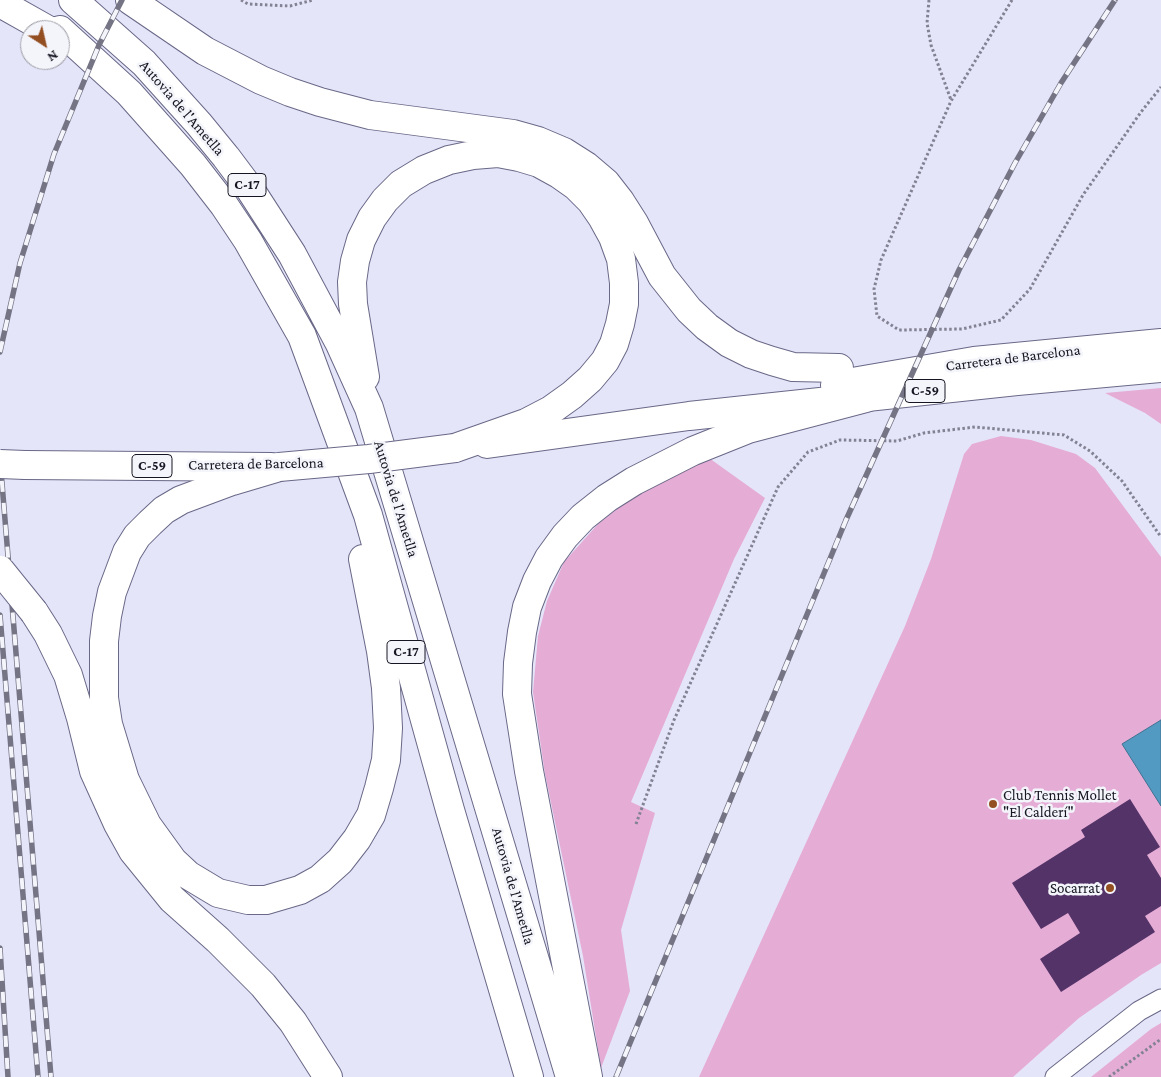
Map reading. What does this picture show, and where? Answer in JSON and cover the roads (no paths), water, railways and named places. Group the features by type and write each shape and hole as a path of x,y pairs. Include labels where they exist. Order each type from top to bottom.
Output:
{"highway":[{"name":"C-17","path":"24,0 48,20"},
{"name":"Autovia de l'Ametlla","path":"73,0 144,63 199,124 250,189 305,276 340,344 369,408 570,1077"},
{"path":"130,0 205,51 261,80 290,92 329,105 370,115 513,134 538,141 564,152 586,166 606,183 634,223 662,276 689,310 729,343 751,354 793,367 839,368 974,361"},
{"path":"0,3 30,20"},
{"name":"C-17","path":"71,43 128,93 166,134 224,205 248,241 302,336 368,515 450,810 529,1077"},
{"path":"369,408 364,364 353,304 352,282 361,240 372,218 385,200 401,184 424,170 449,160 473,155 498,153 539,163 560,174 591,201 613,237 621,259 624,283 624,304 620,324 614,344 604,361 590,379 572,395 551,410 526,423 455,448"},
{"path":"1127,346 1161,338"},
{"name":"Carretera de Barcelona","path":"689,416 863,379 974,361 1161,343"},
{"name":"Carretera de Barcelona","path":"12,464 279,466 369,459 689,416 1017,381 1161,368"},
{"path":"588,1077 529,771 517,694 522,632 527,608 536,581 549,558 565,536 607,498 634,481 693,451 748,429 866,398"},
{"path":"279,466 182,500 164,510 150,522 137,536 127,552 112,592 107,616 104,641 104,698 108,724 125,780 147,824 173,861 188,875 218,893 248,900 266,900 300,890 320,879 340,861 357,839 371,815 386,760 388,728 386,688 381,651 363,556 368,515"},
{"path":"0,570 34,612 48,634 68,674 94,771 118,824 134,851 172,899 218,940 263,985 293,1022 328,1077"}],"street":[{"path":"1055,1077 1139,1011 1161,999"}],"water":[{"path":"1161,720 1161,806 1122,744"}],"railway":[{"path":"0,352 20,263 54,154 99,45 122,0"},
{"path":"616,1077 846,520 959,270 1015,163 1061,83 1115,0"},
{"path":"0,459 51,1077"},
{"path":"0,615 38,1077"},
{"path":"0,948 8,1077"}],"place":[{"name":"Club Tennis Mollet \"El Calderí\"","path":"993,804"},
{"name":"Socarrat","path":"1110,888"}]}
